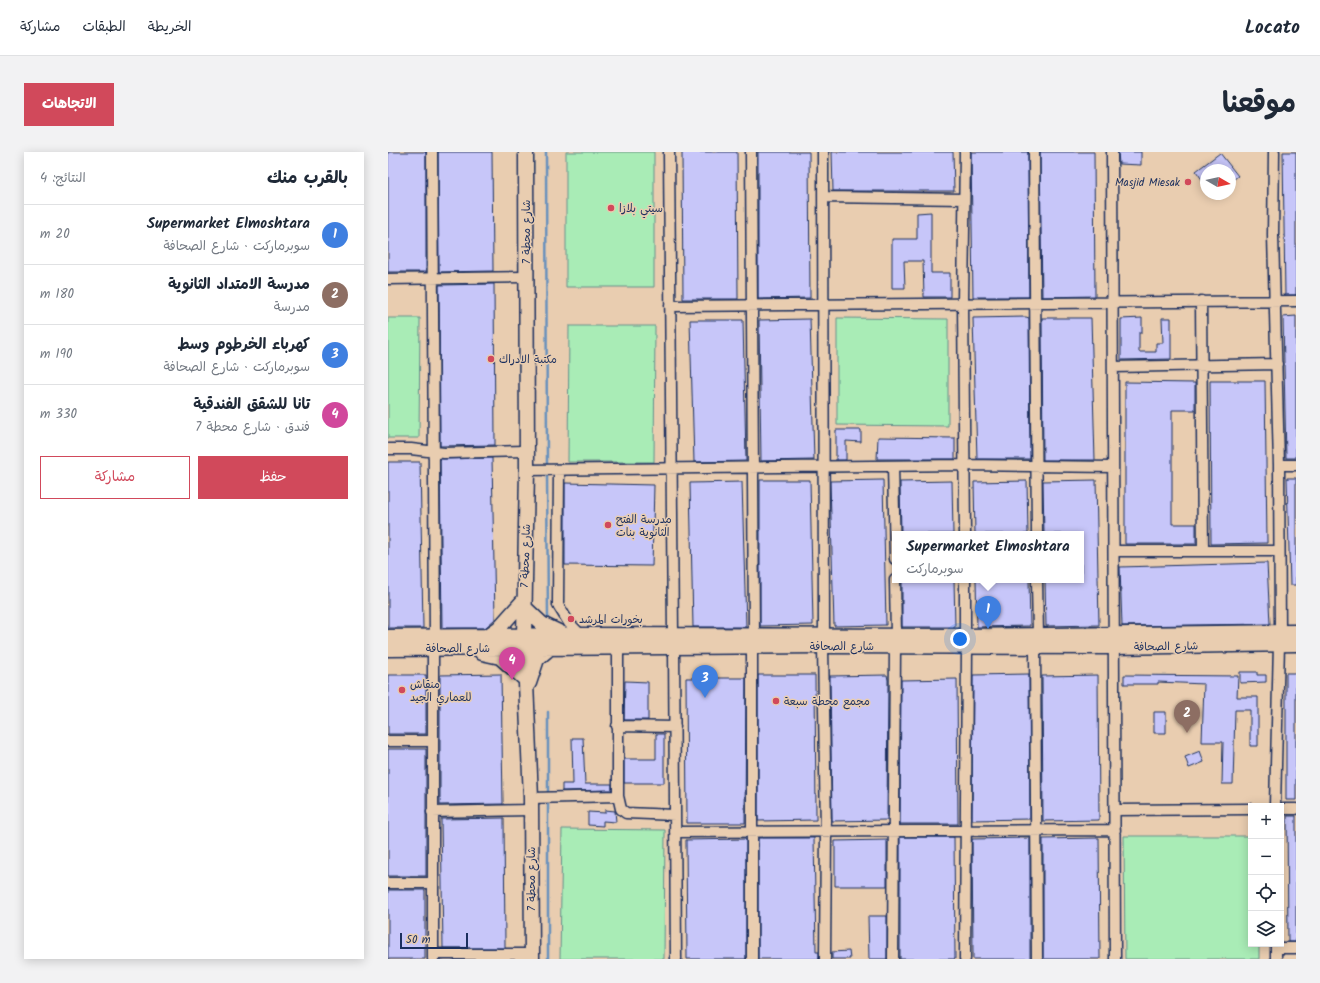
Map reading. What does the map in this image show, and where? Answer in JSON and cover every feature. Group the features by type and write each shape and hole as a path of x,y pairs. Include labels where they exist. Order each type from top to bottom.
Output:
{"main road":[{"name":"شارع محطة 7","path":"526,152 526,470 524,642 531,804 532,956"},
{"path":"486,637 499,628 524,604 542,624 565,635"},
{"name":"شارع الصحافة","path":"388,638 434,643 450,649 524,642 565,635 674,641 753,642 1279,638 1296,632"},
{"name":"شارع الصحافة","path":"388,649 486,637 551,646 618,646 674,641"},
{"name":"شارع الصحافة","path":"1279,638 1296,644"},
{"path":"526,697 537,659 551,646"},
{"path":"450,649 462,652 494,655 506,662 525,679"}],"street":[{"path":"432,152 434,643 432,741 433,956 532,956"},
{"path":"669,152 676,959"},
{"path":"751,152 753,467 751,832 752,959"},
{"path":"823,152 823,641 826,831 825,959"},
{"path":"964,531 963,302 965,152"},
{"path":"1034,152 1037,302 1037,531"},
{"path":"1112,152 1112,301 1114,367 1115,959"},
{"path":"1274,152 1274,301 1280,465 1279,638 1275,803"},
{"path":"824,197 964,199"},
{"path":"388,279 525,277"},
{"path":"670,306 752,304 824,305 963,302 1296,300"},
{"path":"1201,301 1203,366 1203,551"},
{"path":"1114,367 1276,364"},
{"path":"388,449 411,449 433,452 526,451"},
{"path":"1280,465 1296,464"},
{"path":"526,470 964,465 1113,467"},
{"path":"893,466 894,531"},
{"path":"559,470 558,605 568,623 592,646"},
{"path":"1114,551 1279,551"},
{"path":"893,959 893,831 896,641 895,583"},
{"path":"965,583 965,959"},
{"path":"1037,583 1037,959"},
{"path":"618,646 618,796 621,808 626,813 675,815"},
{"path":"617,726 675,727"},
{"path":"388,741 432,741"},
{"path":"432,812 618,796"},
{"path":"1115,810 1248,809"},
{"path":"1284,809 1296,809"},
{"path":"676,832 1115,830"},
{"path":"388,883 433,883"},
{"path":"1276,947 1276,959"},
{"path":"1284,947 1296,948"}],"green space":[{"path":"566,152 654,152 654,287 566,287"},
{"path":"388,318 420,318 419,438 388,438"},
{"path":"837,318 948,319 948,426 837,425"},
{"path":"569,326 655,326 654,462 568,462"},
{"path":"562,829 665,830 664,959 560,959"},
{"path":"1124,836 1248,836 1248,947 1259,947 1259,959 1125,959"}],"building":[{"path":"388,152 426,152 426,272 388,272"},
{"path":"438,152 492,152 493,271 439,272"},
{"path":"682,152 737,152 738,299 683,299"},
{"path":"758,152 809,152 810,298 758,299"},
{"path":"832,152 953,152 954,191 833,191"},
{"path":"971,152 1028,152 1029,297 973,297"},
{"path":"1040,152 1094,152 1095,296 1042,297"},
{"path":"1118,152 1141,152 1141,165 1119,164"},
{"path":"1283,152 1296,152 1296,295 1285,295"},
{"path":"1220,153 1229,164 1205,164"},
{"path":"1200,168 1200,177 1196,171"},
{"path":"931,212 931,273 950,273 950,297 924,297 923,261 904,261 905,288 892,288 892,239 917,239 917,213"},
{"path":"494,284 495,445 440,446 439,285"},
{"path":"1296,316 1296,458 1286,458 1283,317"},
{"path":"973,318 1029,318 1030,459 977,459"},
{"path":"1042,318 1091,318 1095,460 1043,460"},
{"path":"1142,318 1142,333 1139,333 1139,352 1156,352 1156,343 1163,343 1162,318 1171,318 1171,359 1121,360 1121,319"},
{"path":"810,319 814,460 761,461 759,320"},
{"path":"690,320 743,320 746,461 694,462"},
{"path":"1210,381 1265,381 1267,543 1211,544"},
{"path":"1125,382 1195,383 1195,410 1172,410 1172,524 1196,524 1196,544 1125,544"},
{"path":"836,430 861,430 861,442 846,441 846,460 836,460"},
{"path":"878,437 955,438 955,459 877,459"},
{"path":"492,458 495,619 485,628 442,628 440,459"},
{"path":"388,462 420,462 423,628 388,628"},
{"path":"1287,478 1296,478 1296,585 1290,585"},
{"path":"760,480 810,480 813,625 760,626"},
{"path":"883,480 886,625 834,626 830,481"},
{"path":"1096,480 1099,625 1046,626 1045,583 1084,583 1084,531 1044,531 1043,481"},
{"path":"952,481 953,531 901,531 900,482"},
{"path":"1027,481 1028,531 975,531 974,482"},
{"path":"742,482 746,627 693,627 690,483"},
{"name":"مدرسة الفتح الثانوية بنات","path":"565,483 654,485 652,566 565,565"},
{"path":"1267,563 1270,624 1122,626 1120,567"},
{"path":"902,583 954,583 955,627 902,627"},
{"path":"976,583 1029,583 1030,626 977,627"},
{"path":"1240,672 1257,672 1257,675 1266,675 1266,682 1240,683"},
{"path":"1286,673 1296,673 1296,800 1286,800"},
{"path":"501,674 503,804 440,805 440,675"},
{"path":"1029,674 1030,819 972,820 973,675"},
{"path":"388,675 426,675 426,734 388,734"},
{"path":"758,675 815,675 816,820 758,821"},
{"path":"887,675 887,820 832,821 830,676"},
{"path":"1098,675 1099,820 1043,821 1042,676"},
{"path":"1124,675 1238,676 1237,697 1258,697 1258,746 1250,746 1250,710 1235,710 1233,784 1222,784 1223,742 1202,742 1204,684 1158,682 1158,684 1124,684"},
{"path":"686,678 746,678 745,823 687,823"},
{"path":"957,679 958,824 900,824 901,680"},
{"path":"625,681 648,682 648,720 624,720"},
{"path":"1154,712 1166,712 1166,733 1154,733"},
{"path":"656,734 664,734 664,783 624,783 624,759 656,759"},
{"path":"572,738 583,738 585,784 612,784 612,790 562,791 562,784 573,784"},
{"path":"388,749 426,749 426,876 388,876"},
{"path":"1200,751 1204,762 1189,768 1185,757"},
{"path":"605,810 615,811 616,822 603,821 603,826 588,825 588,812 605,813"},
{"path":"1287,816 1296,816 1296,942 1288,942"},
{"path":"504,818 505,948 443,948 441,819"},
{"path":"900,837 954,837 955,959 900,959"},
{"path":"758,838 814,838 816,952 819,952 819,959 758,959"},
{"path":"1030,838 1030,959 973,959 972,839"},
{"path":"1099,838 1100,959 1043,959 1043,839"},
{"path":"746,839 746,959 687,959 686,840"},
{"path":"887,840 887,886 835,886 835,841"},
{"path":"388,890 425,890 425,959 388,959"},
{"path":"868,916 887,916 887,959 869,959"},
{"path":"849,951 850,959 832,959 832,952"}],"waterway":[{"path":"546,152 547,467"},
{"path":"547,472 548,621"},
{"path":"548,712 548,795"},
{"path":"548,800 548,959"}],"place":[{"name":"Masjid Miesak","path":"1188,182"},
{"name":"سيتي بلازا","path":"611,208"},
{"name":"مكتبة الادراك","path":"491,359"},
{"name":"مدرسة الفتح الثانوية بنات","path":"608,525"},
{"name":"بخورات المرشد","path":"571,619"},
{"name":"Supermarket Elmoshtara","path":"988,629"},
{"name":"تانا للشقق الفندقية","path":"512,680"},
{"name":"منقاش للعماري الجيد","path":"402,690"},
{"name":"كهرباء الخرطوم وسط","path":"705,698"},
{"name":"مجمع محطة سبعة","path":"776,701"},
{"name":"مدرسة الامتداد الثانوية","path":"1187,733"}]}
